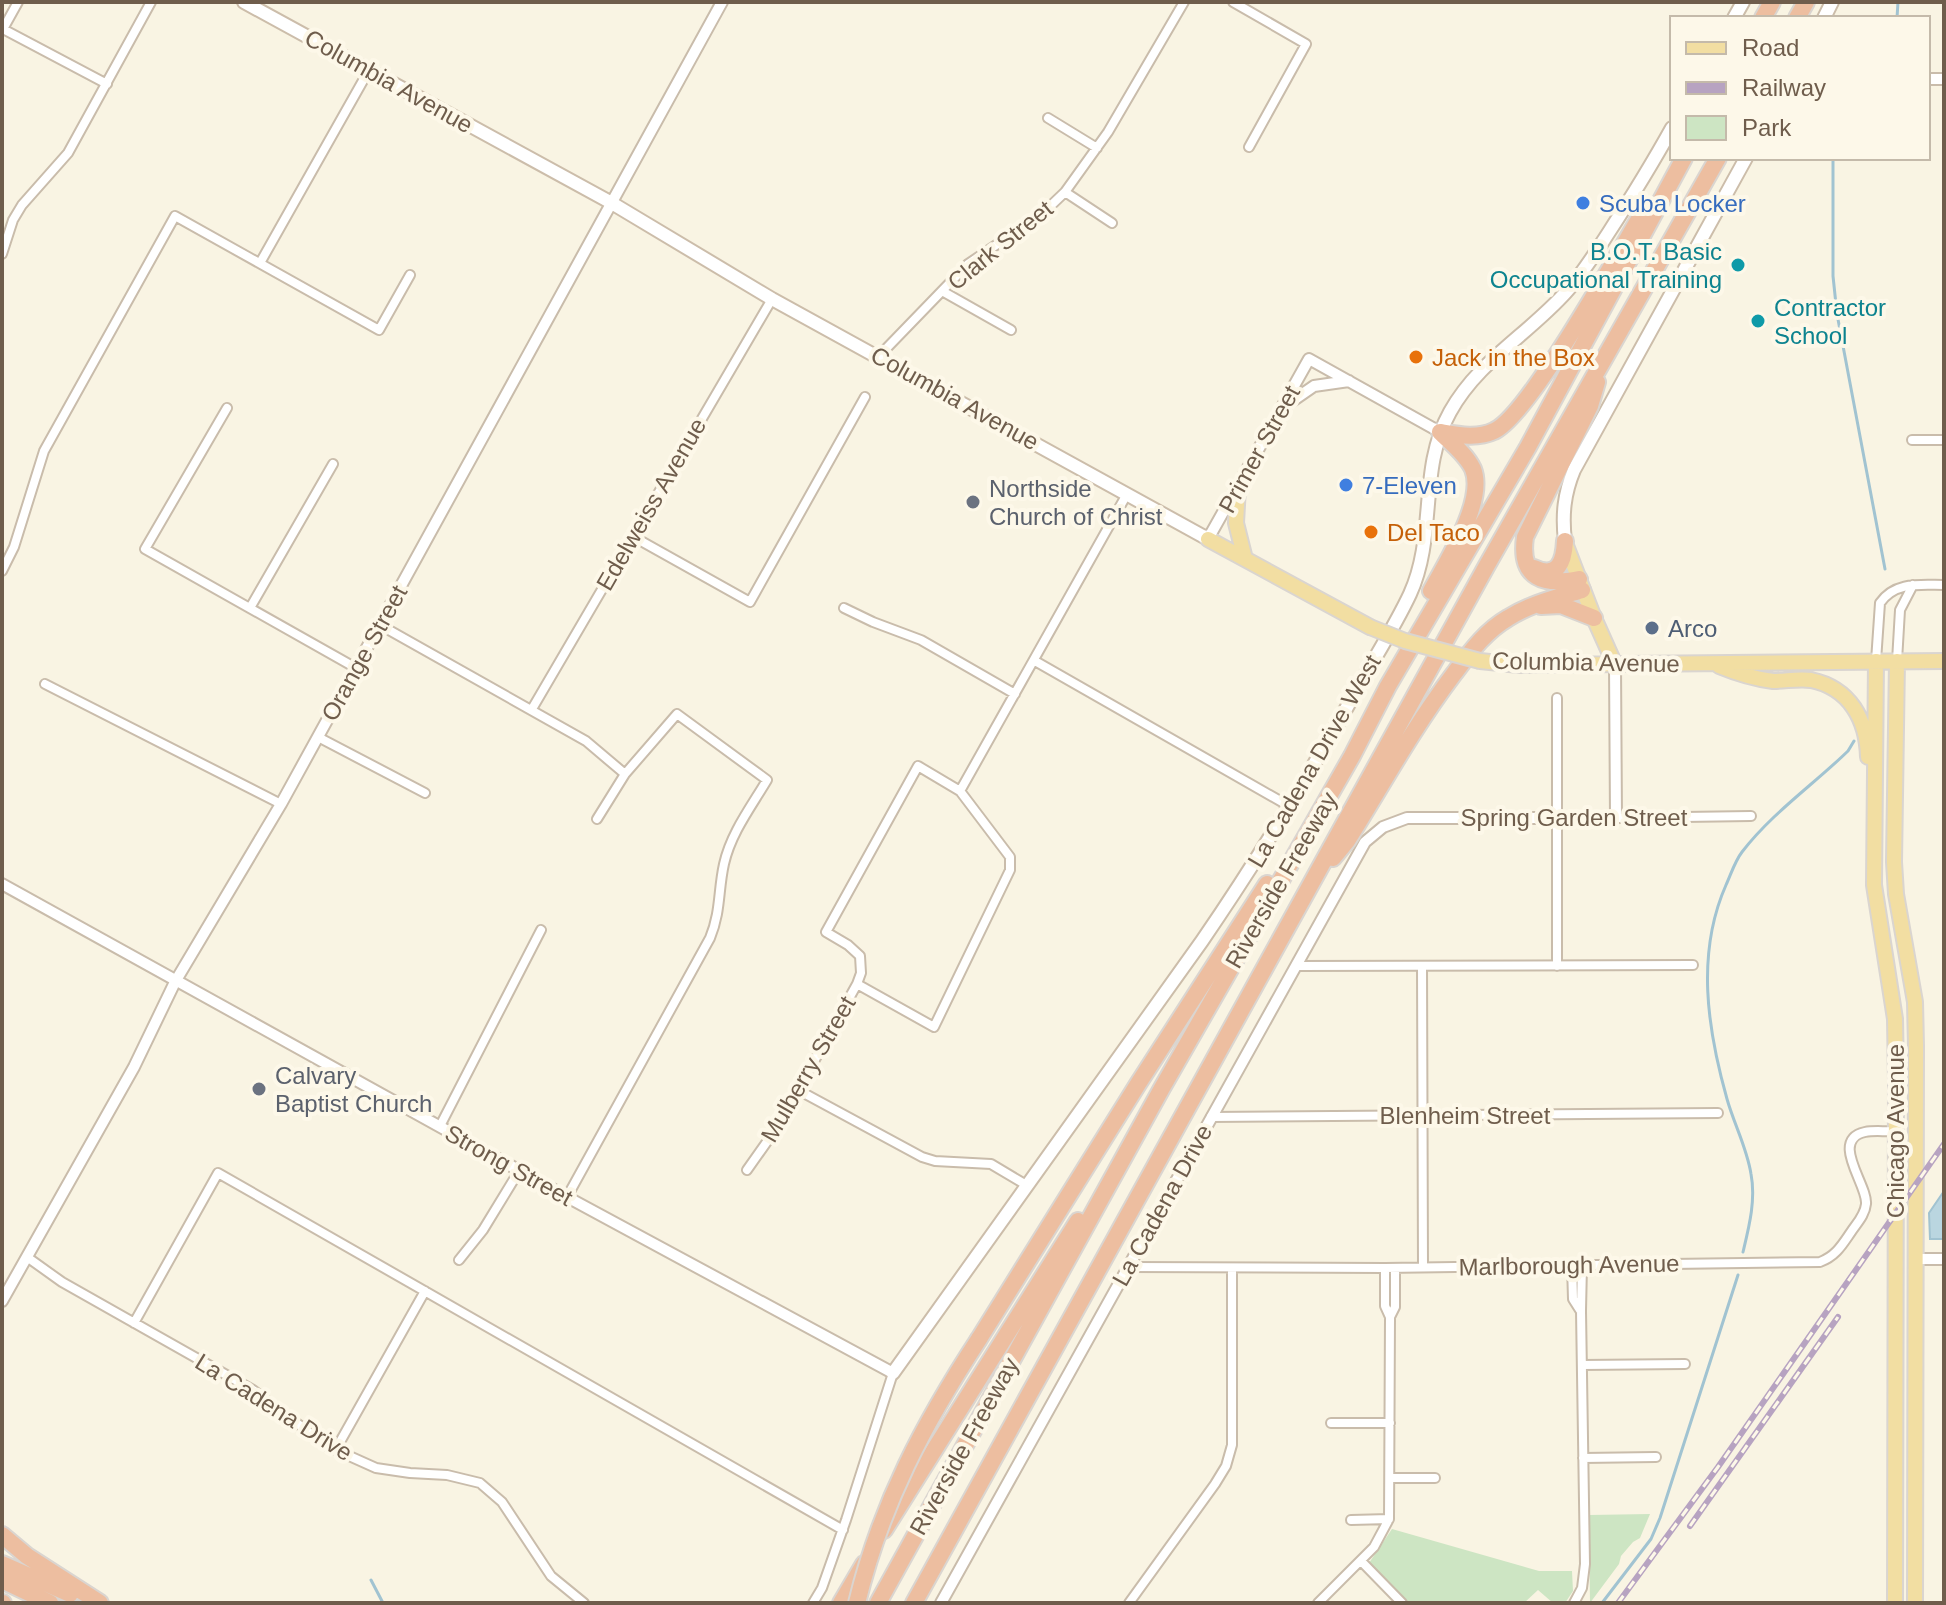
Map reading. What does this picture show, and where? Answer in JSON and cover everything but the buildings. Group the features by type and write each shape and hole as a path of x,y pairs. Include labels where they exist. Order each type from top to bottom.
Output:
{"highway":[{"path":"1440,432 1480,436 1508,423 1539,381 1673,160"},
{"name":"Riverside Freeway","path":"878,1603 1162,1088 1352,756 1388,686 1528,447 1683,160"},
{"name":"Riverside Freeway","path":"914,1603 1308,887 1717,160"},
{"path":"1580,585 1543,581 1533,576 1525,559 1525,537 1590,406 1606,354"},
{"path":"1388,686 1395,659 1448,560 1475,497 1473,469 1466,457 1440,432"},
{"path":"1525,559 1533,568 1550,573 1562,564 1565,541"},
{"path":"1308,887 1347,841 1426,710 1477,642 1505,619 1580,585"},
{"path":"1528,607 1561,605 1594,618"},
{"path":"857,1603 876,1535 903,1469 940,1398 1138,1084 1352,756"},
{"path":"841,1603 904,1497 1162,1088"},
{"path":"922,1603 959,1522"},
{"path":"2,1535 27,1556 100,1603"},
{"path":"2,1564 90,1603"},
{"path":"2,1580 50,1603"}],"main road":[{"name":"Columbia Avenue","path":"244,2 610,202 772,299 1370,627 1429,649 1480,661 1519,665 1944,661"},
{"name":"La Cadena Drive West","path":"893,1373 1202,941 1320,757 1411,593 1425,542 1430,472 1440,432 1464,387 1492,358 1545,314 1579,277 1642,181 1670,132"},
{"path":"1615,665 1580,585 1565,541 1565,495 1574,470 1745,160"},
{"path":"1238,487 1236,523 1245,559"},
{"name":"Chicago Avenue","path":"1876,661 1874,885 1895,1019 1895,1603"},
{"name":"Chicago Avenue","path":"1897,661 1894,862 1898,905 1915,1002 1915,1603"},
{"path":"1711,663 1771,681 1809,680 1844,695 1854,704 1863,724 1874,805"},
{"path":"1896,1131 1917,1131"},
{"path":"1895,1344 1906,1313 1907,1264 1916,1259"}],"street":[{"path":"18,2 3,29 107,84"},
{"path":"2,254 13,220 22,205 68,153 151,2"},
{"name":"Orange Street","path":"2,1301 134,1067 175,982 281,804 722,2"},
{"name":"Clark Street","path":"879,356 968,264 1042,214 1065,192 1097,148 1184,2"},
{"path":"1233,2 1306,44 1249,147"},
{"path":"260,263 369,70"},
{"path":"1048,118 1097,148"},
{"path":"1065,192 1112,223"},
{"path":"2,571 14,547 44,451 175,216 379,330 410,275"},
{"path":"942,291 1011,330"},
{"name":"Edelweiss Avenue","path":"532,709 772,299"},
{"name":"Primer Street","path":"1208,539 1309,359 1349,381"},
{"path":"1281,411 1314,386 1349,381 1440,432"},
{"path":"632,536 750,602 865,397"},
{"path":"227,408 145,549 356,668"},
{"path":"1912,440 1944,440"},
{"path":"250,608 333,464"},
{"path":"857,984 934,1027 1010,870 1010,857 960,791 1127,494"},
{"path":"1876,661 1880,603 1890,591 1913,585 1944,585"},
{"path":"1897,661 1900,610 1913,585"},
{"path":"844,608 921,640 1015,694"},
{"path":"380,625 586,741 625,774"},
{"path":"1035,661 1289,806"},
{"path":"1615,665 1616,818"},
{"path":"45,684 281,804"},
{"path":"1557,698 1557,966"},
{"path":"567,1197 710,938 720,910 728,852 739,826 767,780 677,714 625,774 597,819"},
{"path":"318,737 425,793"},
{"name":"Mulberry Street","path":"747,1170 778,1126 857,984 861,973 860,956 826,932 918,766 960,791"},
{"name":"Spring Garden Street","path":"1398,821 1416,818 1751,816"},
{"name":"La Cadena Drive","path":"943,1599 1365,842 1383,827 1398,821"},
{"name":"Strong Street","path":"2,884 519,1171 893,1373"},
{"path":"440,1126 541,930"},
{"path":"1296,966 1693,965"},
{"path":"1422,966 1423,1267"},
{"path":"798,1090 922,1157 935,1161 991,1164 1028,1186"},
{"name":"Blenheim Street","path":"1211,1117 1718,1113"},
{"name":"Marlborough Avenue","path":"1128,1267 1395,1268 1826,1260 1834,1256 1864,1214 1865,1191 1850,1159 1853,1140 1867,1132 1896,1131"},
{"path":"459,1260 483,1230 519,1171"},
{"path":"134,1323 218,1173 843,1530"},
{"name":"La Cadena Drive","path":"27,1257 62,1282 253,1390 327,1446 376,1468 447,1475 480,1483 502,1502 551,1576 584,1603"},
{"path":"1916,1259 1944,1259"},
{"path":"1574,1603 1582,1588 1585,1564 1581,1311 1577,1265"},
{"path":"1129,1603 1226,1466 1232,1445 1232,1268"},
{"path":"1318,1603 1361,1561 1383,1534 1389,1519 1390,1317 1385,1306 1385,1268"},
{"path":"1390,1317 1395,1307 1395,1268"},
{"path":"336,1449 425,1291"},
{"path":"1582,1365 1685,1364"},
{"path":"813,1603 822,1588 843,1530 893,1373"},
{"path":"1331,1423 1390,1423"},
{"path":"1583,1458 1656,1457"},
{"path":"1391,1478 1435,1478"},
{"path":"1351,1520 1389,1519"},
{"path":"1361,1561 1402,1603"},
{"path":"943,1599 956,1603"}],"green space":[{"path":"1650,1514 1640,1538 1621,1556 1619,1564 1590,1603 1589,1515"},
{"path":"1392,1529 1539,1571 1572,1571 1573,1591 1565,1603 1553,1603 1538,1590 1524,1603 1409,1603 1369,1563"}],"water":[{"path":"1944,1191 1944,1239 1930,1239 1929,1213"}],"waterway":[{"path":"1897,16 1898,2"},
{"path":"1833,160 1833,276 1837,314 1885,569"},
{"path":"1743,1252 1751,1213 1752,1184 1747,1155 1727,1099 1714,1045 1708,991 1711,937 1726,885 1742,852 1779,812 1848,751 1854,741"},
{"path":"1602,1603 1651,1539 1660,1518 1738,1275"},
{"path":"371,1580 383,1603"}],"railway":[{"path":"1618,1603 1718,1467 1944,1144"},
{"path":"1690,1526 1838,1317"}],"place":[{"name":"Scuba Locker","path":"1583,203"},
{"name":"B.O.T. Basic Occupational Training","path":"1738,265"},
{"name":"Contractor School","path":"1758,321"},
{"name":"Jack in the Box","path":"1416,357"},
{"name":"7-Eleven","path":"1346,485"},
{"name":"Northside Church of Christ","path":"973,502"},
{"name":"Del Taco","path":"1371,532"},
{"name":"Arco","path":"1652,628"},
{"name":"Calvary Baptist Church","path":"259,1089"}]}
